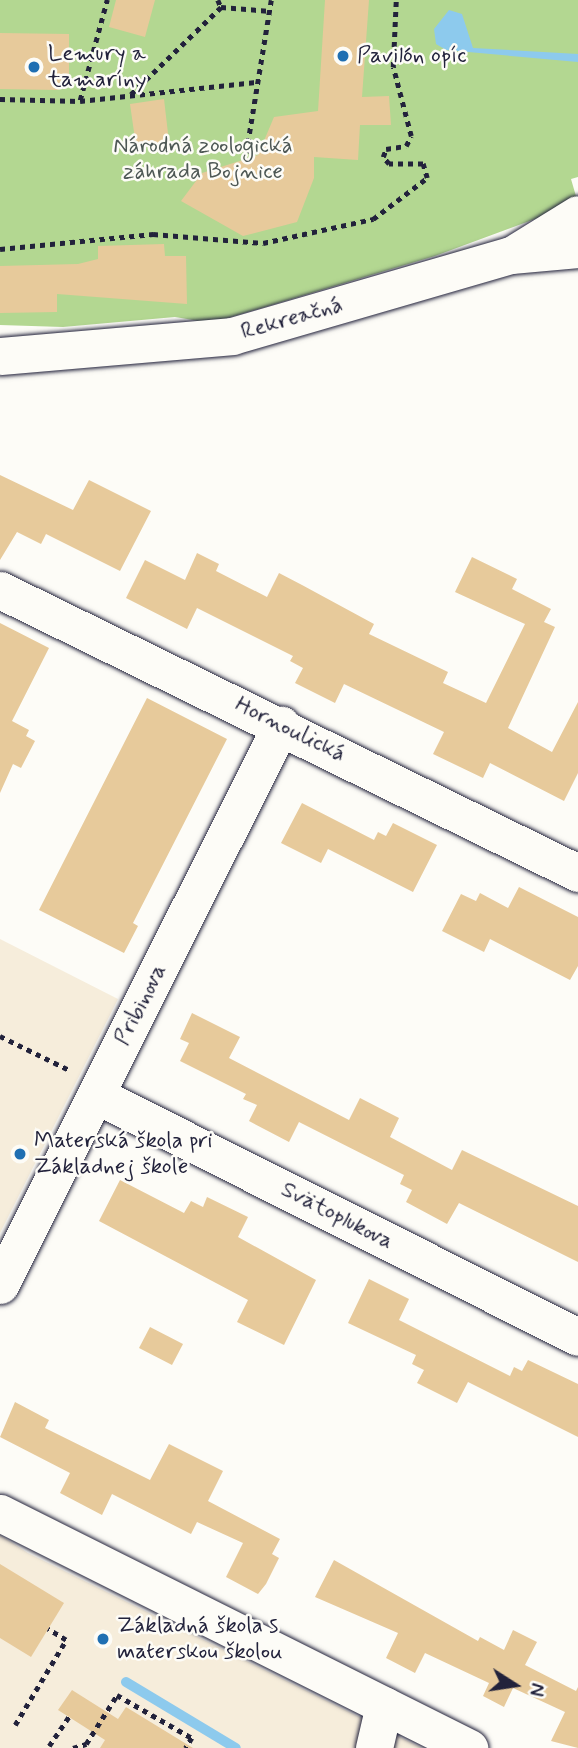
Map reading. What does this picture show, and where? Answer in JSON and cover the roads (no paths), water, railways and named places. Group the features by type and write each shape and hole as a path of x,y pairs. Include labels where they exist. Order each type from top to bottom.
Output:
{"street":[{"path":"511,255 578,214"},
{"name":"Rekreačná","path":"0,356 232,336 511,255 578,250"},
{"name":"Hornoulická","path":"0,590 281,725 578,873"},
{"name":"Pribinova","path":"0,1284 281,725"},
{"name":"Svätoplukova","path":"98,1090 578,1337"},
{"path":"0,1513 469,1748"},
{"path":"374,1748 376,1725 384,1706"}],"water":[{"path":"449,10 462,14 473,48 578,54 578,62 446,50 436,44 434,29"}],"waterway":[{"path":"126,1682 236,1748"}],"place":[{"name":"Pavilón opíc","path":"343,56"},
{"name":"Lemury a tamaríny","path":"34,67"},
{"name":"Materská škola pri Základnej škole","path":"20,1154"},
{"name":"Základná škola s materskou školou","path":"103,1639"}],"park label":[{"name":"Národná zoologická záhrada Bojnice","path":"203,159"}]}
